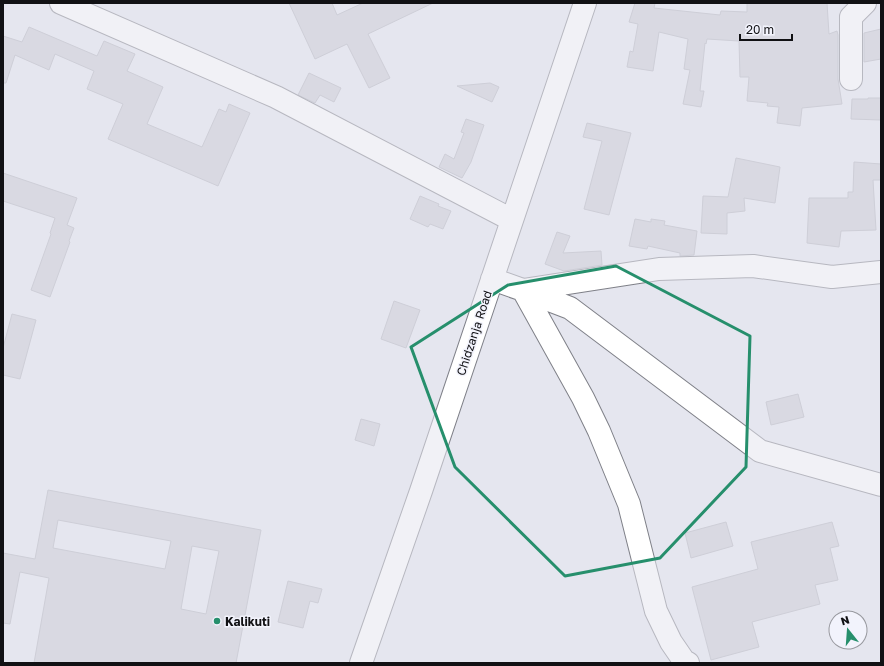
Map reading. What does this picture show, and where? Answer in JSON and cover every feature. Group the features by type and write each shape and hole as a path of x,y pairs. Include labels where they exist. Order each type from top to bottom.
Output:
{"street":[{"path":"61,3 276,96 512,220"},
{"name":"Chidzanja Road","path":"361,663 421,491 585,3"},
{"path":"852,79 851,17 865,3"},
{"path":"523,290 659,269 753,266 832,277 881,272"},
{"path":"492,279 570,308 760,451 881,485"},
{"path":"523,290 583,398 599,431 629,504 656,611 670,642 684,661 688,663"}],"highlighted area":[{"path":"616,266 750,336 746,467 660,558 565,576 455,467 411,347 508,285"}],"building":[{"path":"289,3 332,3 337,15 363,3 433,3 368,34 390,78 369,88 347,44 315,59"},
{"path":"635,3 655,3 654,8 720,15 721,11 747,12 747,3 827,3 829,34 837,31 838,35 838,79 842,104 802,108 800,126 777,123 779,107 767,106 768,103 747,101 749,77 740,77 739,41 707,39 706,44 705,43 700,91 704,91 701,107 683,104 690,70 684,69 688,39 659,32 653,71 627,67 630,51 633,52 638,24 629,22"},
{"path":"29,27 97,56 104,41 135,54 127,71 163,87 147,124 202,147 219,109 226,112 229,104 250,113 218,186 108,139 123,104 87,89 94,71 55,54 49,70 15,55 6,83 3,83 3,36 22,42"},
{"path":"881,29 881,59 864,62 864,33"},
{"path":"309,73 341,88 334,102 320,95 315,103 298,95"},
{"path":"490,83 499,87 492,102 457,86"},
{"path":"881,98 881,120 851,119 852,99"},
{"path":"466,119 484,125 471,162 462,178 439,167 445,154 454,159 464,133 461,132"},
{"path":"587,123 631,133 609,215 584,209 602,141 583,137"},
{"path":"736,158 780,167 775,203 744,198 745,211 727,213 727,234 701,233 703,196 728,197"},
{"path":"854,162 881,164 881,180 873,180 876,230 841,231 839,247 807,243 809,198 848,198 848,192 853,192"},
{"path":"3,173 77,198 67,225 74,228 50,297 31,290 51,234 50,233 55,218 3,201"},
{"path":"420,196 451,211 443,229 430,224 428,227 410,219"},
{"path":"635,219 651,222 651,219 665,221 664,225 697,231 694,255 680,256 680,253 648,246 647,249 629,246"},
{"path":"557,232 570,236 563,253 601,251 602,265 564,271 545,264"},
{"path":"394,301 420,310 406,348 381,339"},
{"path":"12,314 36,320 20,379 3,375 3,348"},
{"path":"798,394 804,417 771,425 766,402"},
{"path":"361,419 380,424 374,446 355,440"},
{"path":"48,490 261,530 236,663 34,663 49,578 20,572 10,624 3,623 3,553 35,559","holes":["58,520 171,541 165,569 53,548","192,546 219,551 206,614 181,609"]},
{"path":"726,522 733,546 691,558 685,533"},
{"path":"832,522 839,546 830,548 838,580 815,585 820,604 752,622 759,647 711,660 692,587 758,569 751,542"},
{"path":"288,581 322,589 318,603 310,601 303,628 278,622"}],"place":[{"name":"Kalikuti","path":"217,621"}]}
